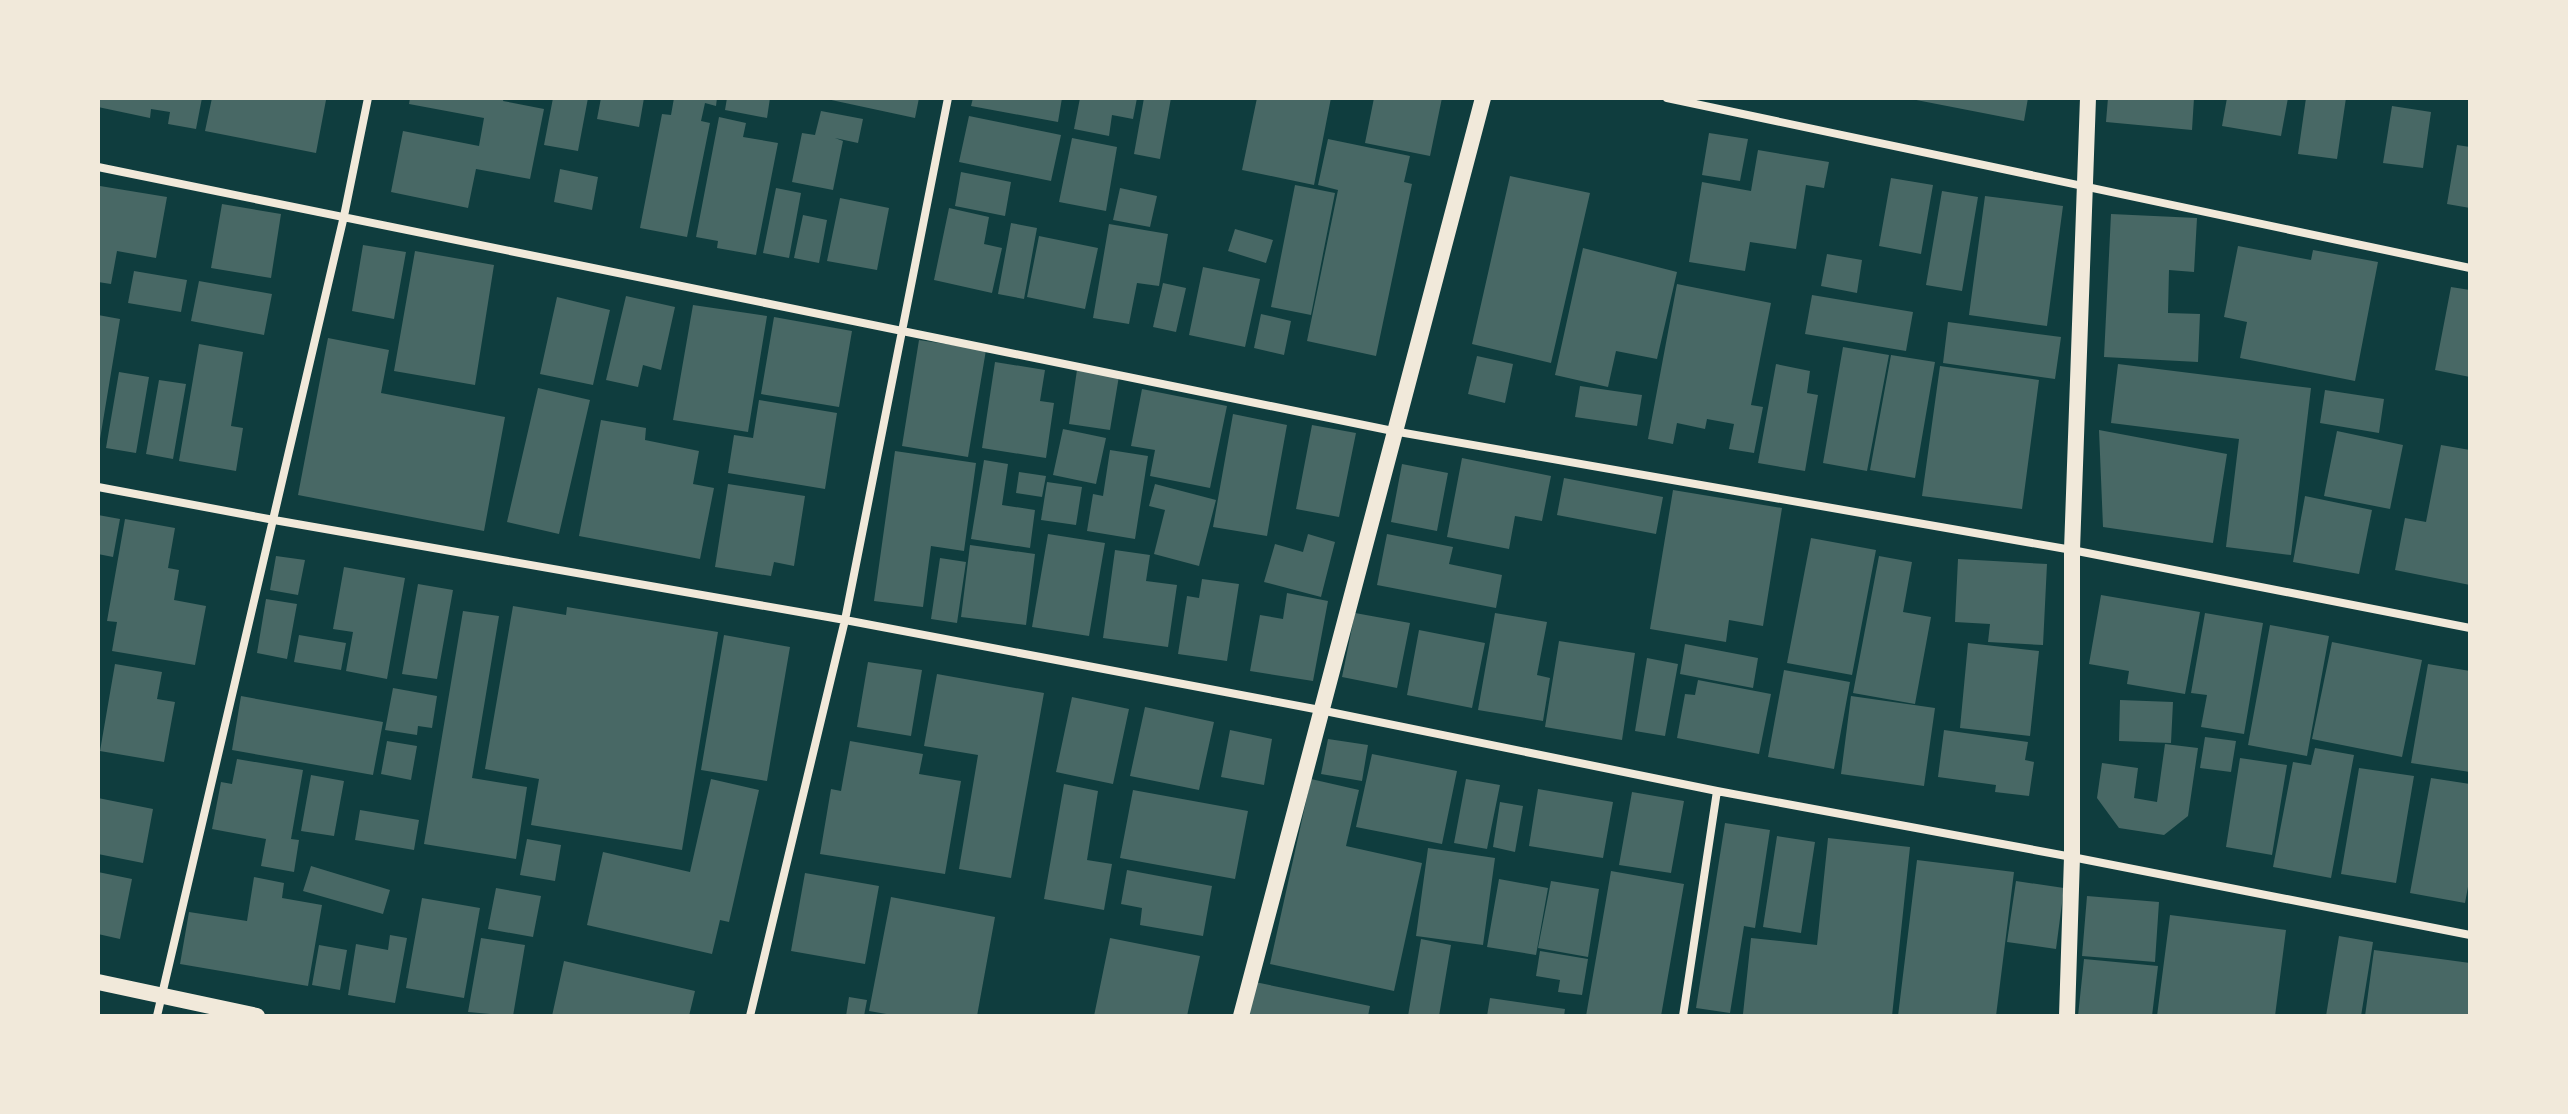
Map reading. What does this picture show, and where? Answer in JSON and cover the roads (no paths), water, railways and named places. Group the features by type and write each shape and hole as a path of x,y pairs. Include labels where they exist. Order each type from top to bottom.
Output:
{"main road":[{"path":"1241,1016 1483,98"},
{"path":"2067,1016 2072,857 2072,550 2088,98"},
{"path":"98,982 257,1016"}],"street":[{"path":"157,1016 344,216 368,98"},
{"path":"750,1016 845,620 948,98"},
{"path":"1667,98 2470,268"},
{"path":"98,167 1393,431 2072,550 2470,628"},
{"path":"98,487 845,620 2470,935"},
{"path":"1683,1016 1717,791"}]}
